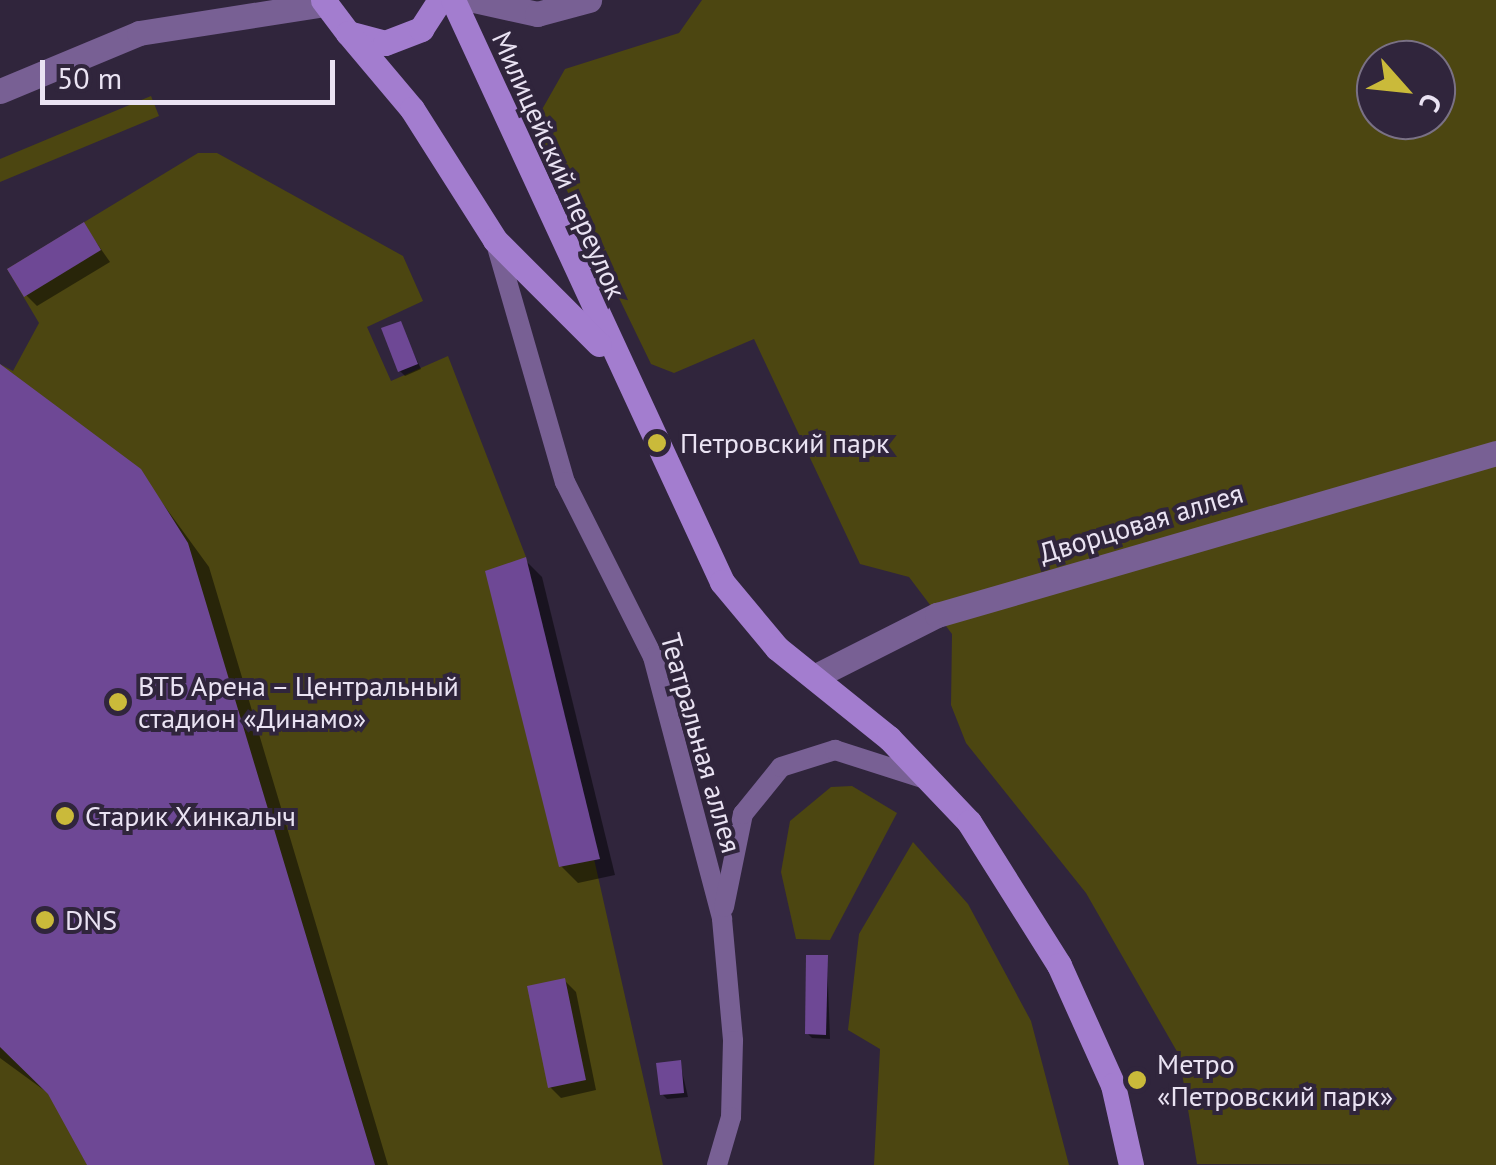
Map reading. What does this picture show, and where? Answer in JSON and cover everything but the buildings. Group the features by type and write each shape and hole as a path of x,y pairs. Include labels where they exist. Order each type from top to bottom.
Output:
{"street":[{"path":"348,34 398,41 421,29 440,0"},
{"name":"Милицейский переулок","path":"453,0 610,355 722,582 814,677 941,788 1059,965 1113,1085 1130,1165"},
{"path":"474,0 537,14 589,0"},
{"path":"0,92 139,33 323,2"},
{"name":"Милицейский переулок","path":"323,2 412,109 495,240 610,355"},
{"name":"Дворцовая аллея","path":"814,677 937,616 1496,453"}],"lane":[{"name":"Театральная аллея","path":"495,240 565,482 652,657 722,919 732,1041 731,1118 717,1165"},
{"path":"722,919 743,814 781,766 858,752 941,788"}],"shaded area":[{"name":"Петровский парк","path":"702,0 1496,0 1496,1165 1197,1164 1179,1055 1086,893 966,743 951,705 952,634 909,577 860,564 754,339 674,373 651,364 542,139 540,113 565,69 679,33"},
{"path":"151,96 159,116 0,182 0,159"},
{"path":"198,153 217,153 403,256 423,301 367,327 391,381 448,356 526,557 663,1165 0,1165 0,364 13,371 39,323 7,269"},
{"path":"852,786 897,813 830,940 796,939 781,872 790,821 831,787"},
{"path":"913,842 968,904 1031,1021 1069,1165 874,1165 880,1049 848,1030 859,934"}],"place":[{"name":"Петровский парк","path":"657,443"},
{"name":"ВТБ Арена – Центральный стадион «Динамо»","path":"118,702"},
{"name":"Старик Хинкалыч","path":"65,816"},
{"name":"DNS","path":"45,920"},
{"name":"Метро «Петровский парк»","path":"1137,1080"}]}
